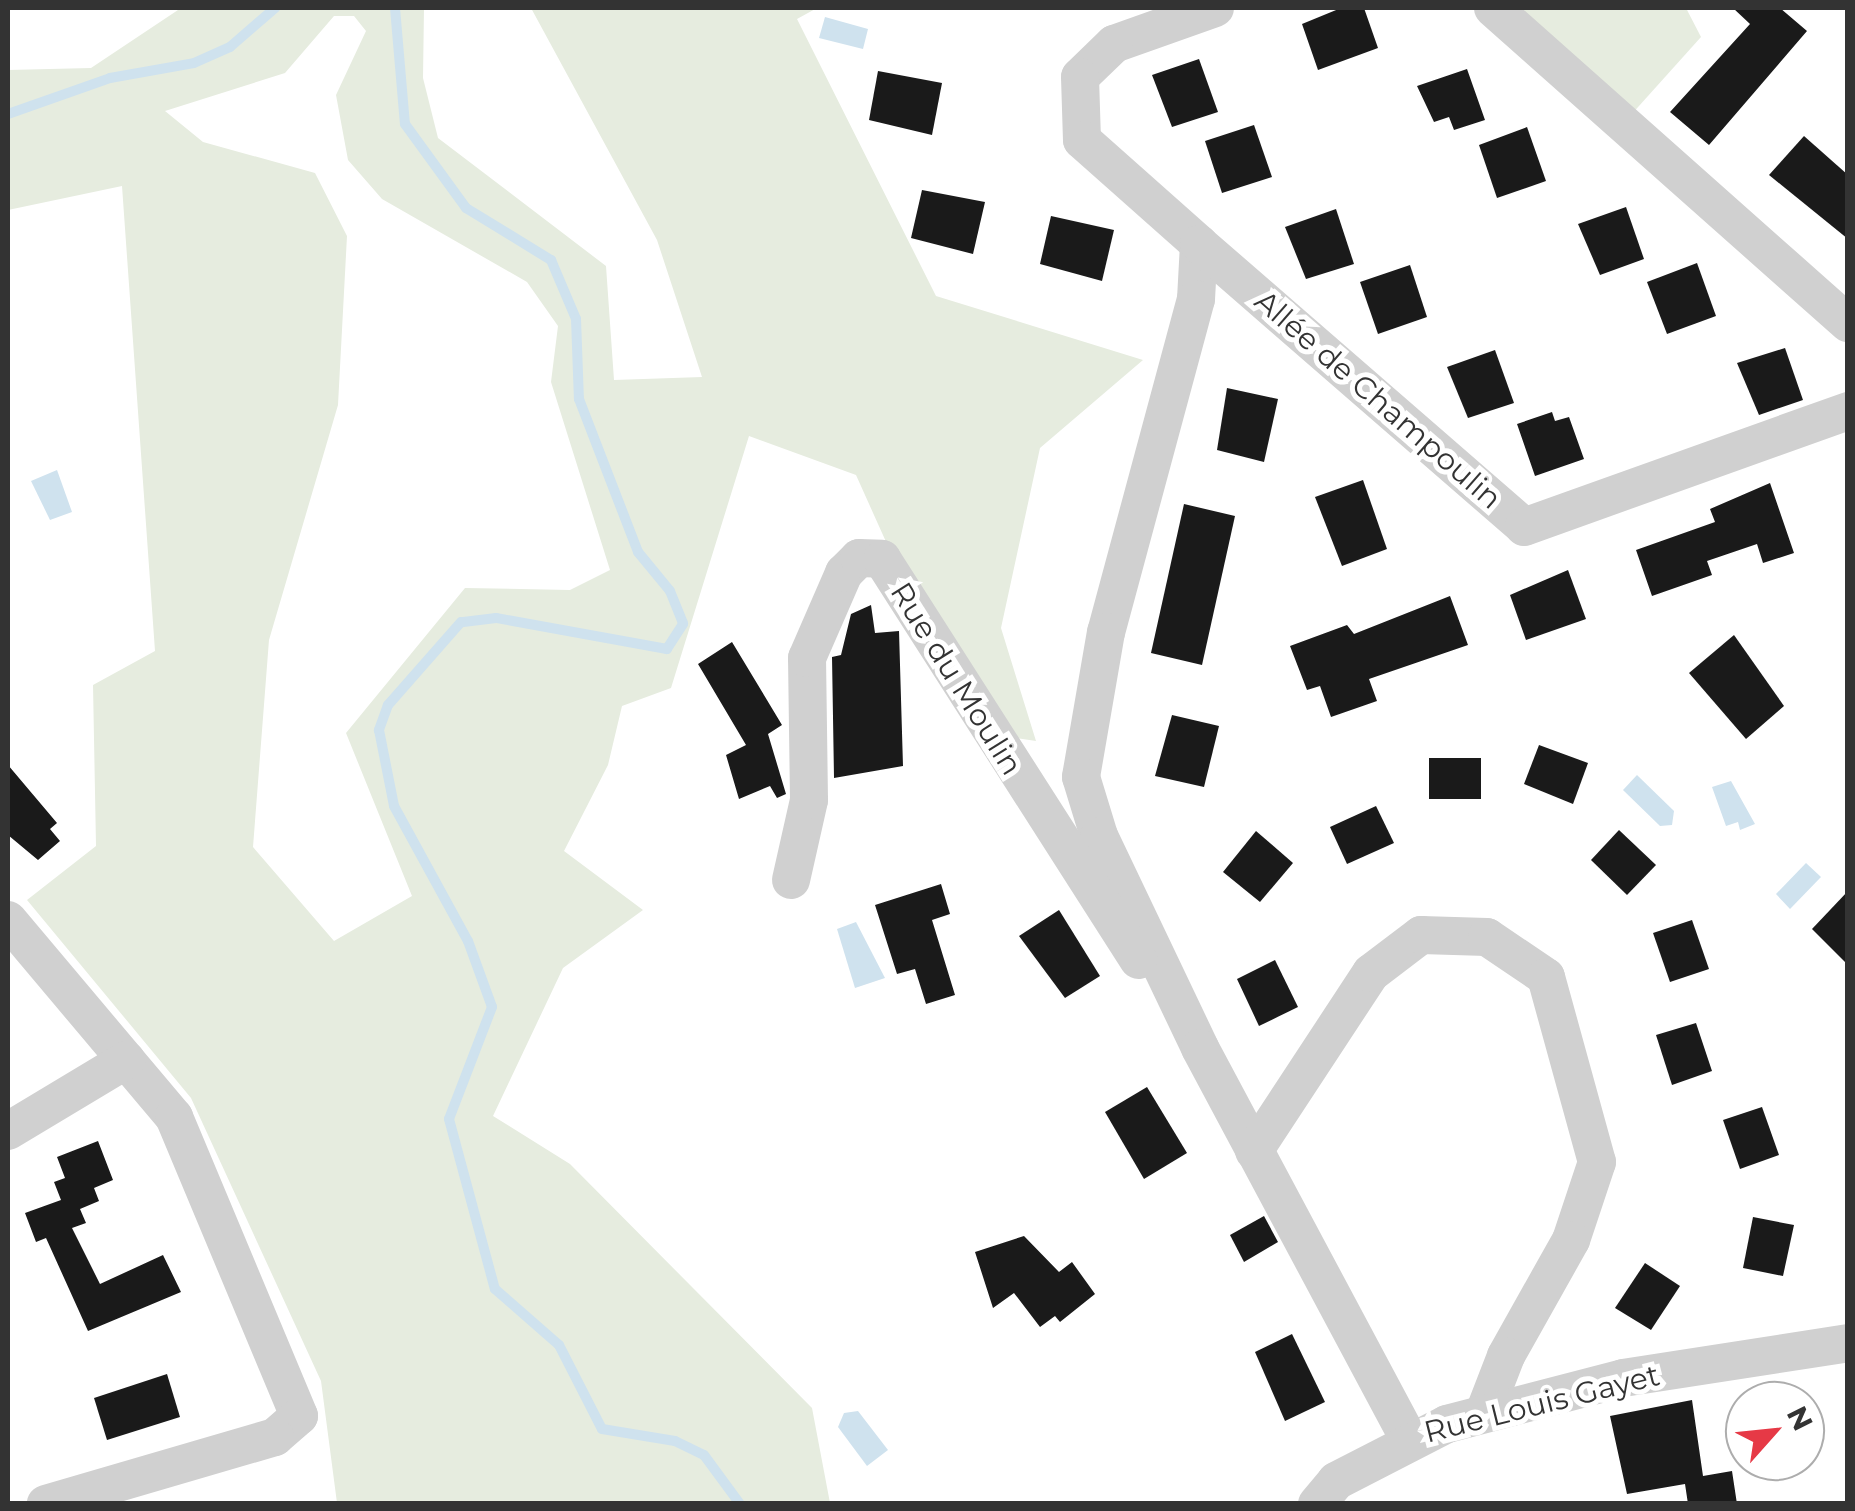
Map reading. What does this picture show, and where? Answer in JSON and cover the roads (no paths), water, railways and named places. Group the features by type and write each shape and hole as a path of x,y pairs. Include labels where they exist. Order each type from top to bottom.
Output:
{"street":[{"name":"Allée de Champoulin","path":"1216,8 1114,44 1080,77 1082,140 1524,528 1848,411"},
{"path":"1492,8 1848,323"},
{"name":"Rue du Moulin","path":"1199,244 1196,299 1106,632 1081,777 1099,836 1200,1048 1408,1438"},
{"name":"Rue du Moulin","path":"791,880 809,800 807,658 844,573 859,558 882,559 1062,852 1200,1048"},
{"path":"8,920 174,1118 298,1416 275,1437 46,1504"},
{"path":"1254,1151 1370,973 1421,935 1488,937 1546,978 1597,1162 1572,1240 1506,1356 1484,1413"},
{"path":"8,1131 126,1060"},
{"name":"Rue Louis Gayet","path":"1316,1504 1336,1482 1408,1438 1484,1413 1623,1378 1848,1343"}],"water":[{"path":"825,17 868,29 863,49 819,38"},
{"path":"57,470 72,512 50,520 31,481"},
{"path":"1637,775 1674,811 1672,825 1660,826 1623,790"},
{"path":"1731,781 1755,824 1740,830 1738,822 1726,826 1712,787"},
{"path":"1806,863 1821,877 1790,909 1776,894"},
{"path":"856,922 885,978 855,988 837,929"},
{"path":"858,1411 888,1450 867,1466 838,1427 844,1413"}],"waterway":[{"path":"8,114 110,78 194,63 230,47 275,8"},
{"path":"395,8 405,124 466,208 551,260 576,319 579,399 638,552 670,591 683,624 667,649 496,618 461,622 388,705 379,730 394,806 468,941 492,1007 449,1119 495,1289 559,1345 602,1429 675,1441 704,1455 740,1504"}]}
